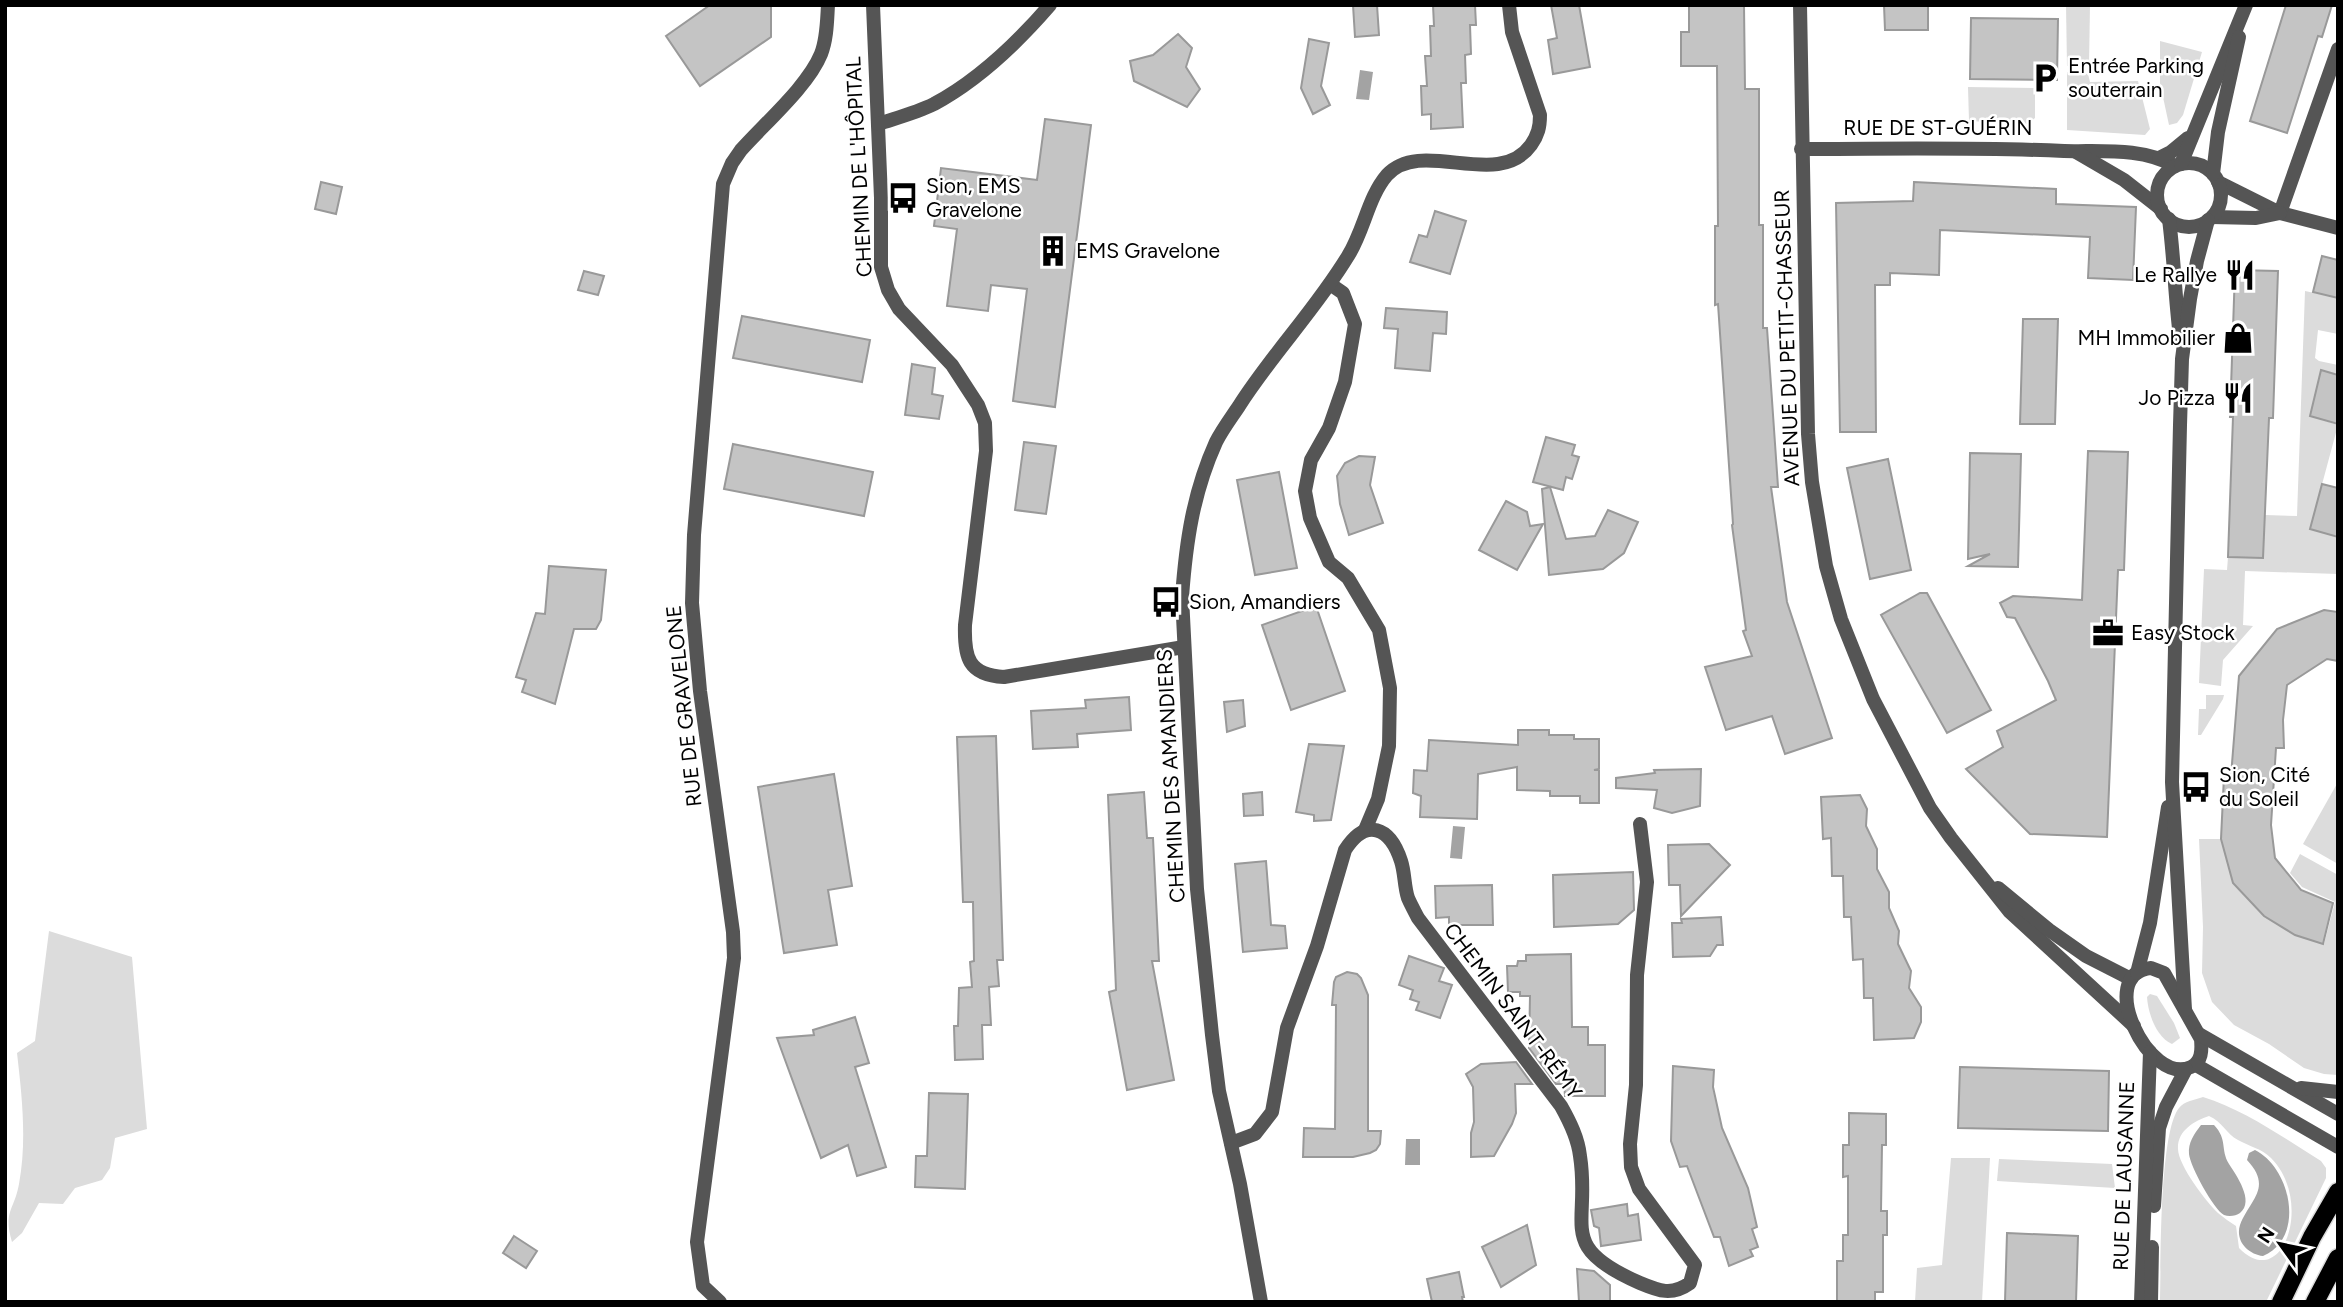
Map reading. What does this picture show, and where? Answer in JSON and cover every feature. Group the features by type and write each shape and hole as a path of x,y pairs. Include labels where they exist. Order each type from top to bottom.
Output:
{"main road":[{"path":"2281,1302 2312,1237 2338,1192"},
{"path":"2315,1302 2338,1258"}],"street":[{"name":"RUE DE GRAVELONE","path":"720,1302 704,1286 697,1242 734,958 733,932 700,691 692,603 694,536 723,184 732,163 810,74 821,53 828,5"},
{"name":"CHEMIN DE L'HÔPITAL","path":"873,5 881,267 888,289 900,309 952,365 978,405 985,423 986,451 964,652 973,667 988,676 1018,675 1184,647"},
{"path":"878,124 933,104 953,93 1006,49 1049,5"},
{"name":"CHEMIN DES AMANDIERS","path":"1261,1302 1219,1091 1197,889 1182,597 1191,514 1217,441 1248,391 1349,256 1381,183 1390,172 1408,163 1421,161 1497,164 1512,161 1525,153 1536,137 1540,115 1512,32 1509,5"},
{"name":"AVENUE DU PETIT-CHASSEUR","path":"1800,5 1808,434 1812,482 1826,566 1841,618 1873,699 1930,808 1951,838 2009,911 2134,1026"},
{"path":"2182,359 2175,298 2174,258 2165,214 2157,193 2162,177 2178,165 2245,7"},
{"path":"2185,1010 2172,782 2182,359 2197,261 2210,218 2220,200 2216,178 2218,132 2245,7"},
{"path":"2280,213 2338,49"},
{"path":"2159,158 2171,152 2191,135"},
{"name":"RUE DE ST-GUÉRIN","path":"1801,149 2108,150 2159,158 2178,165"},
{"name":"RUE DE ST-GUÉRIN","path":"2074,151 2124,180 2165,214"},
{"path":"2178,165 2199,164 2216,178 2280,213 2338,228"},
{"path":"2165,214 2188,227 2210,218 2256,218 2280,213"},
{"path":"1231,1143 1255,1134 1272,1112 1287,1028 1317,946 1345,850 1354,836 1365,830 1378,799 1389,746 1390,688 1379,630 1348,578 1329,562 1310,518 1305,491 1311,460 1329,428 1345,382 1355,324 1343,293 1330,284"},
{"path":"2172,782 2150,922 2134,976 2126,990 2126,1004 2134,1026 2150,1052 2167,1067 2191,1067 2338,1147"},
{"name":"CHEMIN SAINT-RÉMY","path":"1365,830 1377,829 1387,834 1401,860 1409,899 1418,918 1561,1106 1570,1123 1580,1156 1580,1226 1586,1245 1594,1256 1614,1271 1664,1292 1674,1292 1690,1283 1695,1265 1639,1189 1631,1167 1630,1144 1636,1085 1637,975 1647,882 1640,824"},
{"path":"1985,879 2085,956 2134,976 2151,968 2162,971 2199,1034 2202,1050 2191,1067"},
{"path":"2199,1034 2338,1114"},
{"name":"RUE DE LAUSANNE","path":"2141,1302 2150,1052"},
{"name":"RUE DE LAUSANNE","path":"2151,1302 2159,1128 2166,1107 2191,1067"},
{"path":"2293,1087 2338,1092"}],"shaded area":[{"path":"2066,5 2090,5 2089,66 2067,66"},
{"path":"2160,41 2202,52 2183,115 2177,123 2169,125 2160,83"},
{"path":"1360,70 1373,72 1369,100 1356,99"},
{"path":"2067,72 2088,74 2090,82 2138,81 2150,129 2145,135 2067,130"},
{"path":"1968,87 2035,88 2035,118 2027,124 1969,121"},
{"path":"2305,291 2338,298 2338,334 2318,330 2315,358 2338,365 2337,374 2321,371 2310,416 2338,425 2310,529 2338,537 2338,574 2245,571 2243,625 2253,626 2223,660 2221,686 2199,683 2204,569 2227,570 2228,557 2263,558 2265,515 2297,516"},
{"path":"2206,695 2224,695 2201,735 2198,735 2199,709 2206,709"},
{"path":"2338,782 2338,864 2303,844"},
{"path":"1453,826 1465,827 1462,859 1450,858"},
{"path":"2199,839 2221,839 2233,883 2264,916 2295,935 2324,944 2335,902 2302,887 2290,873 2300,854 2338,875 2338,1075 2304,1068 2269,1044 2234,1025 2212,1002 2202,973"},
{"path":"49,931 132,957 147,1129 115,1138 110,1168 102,1180 75,1188 63,1204 39,1203 22,1233 12,1242 9,1217 19,1184 23,1135 17,1053 35,1041"},
{"path":"2150,994 2157,996 2174,1023 2180,1038 2172,1044 2161,1036 2154,1024 2147,997"},
{"path":"2203,1097 2249,1117 2321,1161 2326,1168 2326,1178 2266,1302 2160,1302 2164,1170 2172,1122 2181,1106","holes":["2209,1116 2234,1137 2271,1158 2284,1176 2290,1197 2288,1236 2280,1251 2269,1259 2255,1259 2239,1248 2236,1226 2207,1201 2179,1156 2178,1143 2183,1132 2203,1118"]},
{"path":"2201,1125 2214,1125 2218,1130 2223,1140 2226,1159 2243,1188 2246,1202 2237,1215 2226,1216 2220,1211 2193,1168 2189,1146"},
{"path":"1406,1139 1420,1139 1420,1165 1405,1165"},
{"path":"2255,1150 2267,1159 2277,1172 2289,1203 2285,1234 2276,1247 2263,1256 2248,1250 2239,1236 2240,1225 2259,1186 2255,1170 2247,1160 2249,1153"},
{"path":"1951,1158 1990,1158 1982,1302 1915,1302 1917,1268 1942,1265"},
{"path":"1999,1159 2112,1164 2115,1188 1997,1181"}],"building":[{"path":"710,5 771,5 771,37 700,86 666,36"},
{"path":"1353,5 1377,5 1379,35 1355,37"},
{"path":"1433,5 1475,5 1476,25 1470,25 1471,54 1465,55 1466,83 1461,83 1463,127 1431,129 1431,114 1422,115 1421,86 1427,86 1425,56 1431,56 1430,26 1434,26"},
{"path":"1551,5 1579,5 1590,67 1553,74 1548,40 1557,38"},
{"path":"1689,5 1744,5 1745,89 1759,89 1759,225 1763,225 1763,328 1767,328 1778,487 1771,487 1787,602 1832,738 1785,754 1772,716 1726,730 1705,667 1752,656 1743,631 1746,630 1732,525 1718,304 1715,305 1715,226 1718,226 1717,66 1681,66 1681,32 1689,32"},
{"path":"1884,5 1928,5 1928,30 1885,30"},
{"path":"2286,5 2332,5 2322,37 2318,36 2287,133 2250,121"},
{"path":"1971,18 2058,19 2057,80 1970,79"},
{"path":"1178,34 1192,48 1186,67 1200,89 1187,107 1134,81 1130,61 1153,55"},
{"path":"1309,39 1329,43 1321,86 1330,105 1313,114 1301,88"},
{"name":"EMS Gravelone","path":"1045,119 1091,125 1055,407 1013,401 1027,289 991,285 988,311 947,306 957,229 934,226 941,168 1037,180"},
{"path":"321,182 342,187 336,214 315,209"},
{"path":"1914,182 2056,189 2056,204 2136,207 2133,280 2088,278 2090,237 1940,230 1939,275 1890,273 1890,285 1875,285 1876,432 1840,432 1836,203 1913,201"},
{"path":"1435,211 1466,221 1450,274 1410,262 1419,235 1427,237"},
{"path":"2322,256 2338,260 2338,298 2313,292"},
{"path":"2235,270 2278,271 2273,418 2269,418 2263,558 2228,557"},
{"path":"584,271 604,276 598,295 578,290"},
{"path":"1386,308 1447,312 1446,334 1433,333 1430,371 1395,368 1398,329 1384,328"},
{"path":"742,316 870,340 862,382 733,358"},
{"path":"2023,319 2058,319 2055,424 2020,424"},
{"path":"912,364 935,368 932,394 943,396 939,419 905,415"},
{"path":"2321,370 2338,375 2338,424 2310,416"},
{"path":"1546,437 1575,445 1572,455 1579,457 1572,479 1566,477 1563,490 1533,482"},
{"path":"1024,442 1056,446 1046,514 1015,510"},
{"path":"733,444 873,472 864,516 724,489"},
{"path":"2088,451 2128,452 2124,570 2118,570 2107,837 2030,834 1966,769 2003,747 1997,731 2056,700 2015,618 2007,617 2000,603 2013,596 2082,600"},
{"path":"1970,453 2021,454 2018,567 1968,566 1990,554 1968,559"},
{"path":"1359,456 1375,457 1370,485 1383,523 1349,535 1340,504 1337,476 1345,463"},
{"path":"1888,459 1911,570 1870,579 1847,468"},
{"path":"1279,472 1297,568 1255,575 1237,480"},
{"path":"2322,484 2338,488 2338,537 2310,529"},
{"path":"1550,487 1566,539 1595,536 1608,510 1638,522 1624,553 1603,569 1549,575 1542,489"},
{"path":"1506,501 1527,512 1530,526 1543,524 1517,570 1479,550"},
{"path":"549,566 606,570 601,620 596,629 574,629 555,704 522,692 526,680 516,677 536,613 545,614"},
{"path":"1920,593 1927,593 1991,710 1947,733 1881,615"},
{"path":"1316,606 1345,691 1291,710 1262,625"},
{"path":"2324,610 2338,612 2338,661 2327,659 2287,685 2283,720 2284,748 2276,748 2271,825 2275,858 2301,890 2333,903 2323,944 2295,935 2264,916 2233,883 2221,839 2224,776 2231,776 2239,676 2277,629"},
{"path":"1129,697 1131,730 1077,734 1078,747 1033,749 1031,711 1086,708 1085,700"},
{"path":"1243,700 1245,726 1227,732 1224,702"},
{"path":"1518,730 1549,730 1549,735 1599,739 1599,769 1594,770 1599,770 1599,803 1580,803 1580,796 1550,796 1550,791 1517,790 1517,767 1478,774 1477,819 1420,817 1421,796 1413,793 1414,770 1427,771 1429,740 1518,745"},
{"path":"996,736 1003,960 997,960 999,986 989,987 991,1025 982,1025 983,1059 955,1060 954,1026 958,1026 959,988 972,987 970,962 974,961 973,902 963,902 957,737"},
{"path":"1309,744 1344,746 1331,820 1314,821 1314,815 1296,812"},
{"path":"1701,769 1700,806 1672,813 1654,808 1657,790 1616,788 1616,778 1655,773 1654,770"},
{"path":"834,774 852,886 828,890 837,945 784,953 758,787"},
{"path":"1144,792 1147,838 1153,838 1159,961 1152,961 1174,1080 1127,1090 1109,992 1116,990 1108,795"},
{"path":"1262,792 1263,815 1244,816 1243,794"},
{"path":"1860,795 1867,809 1866,826 1877,849 1877,869 1889,892 1889,908 1899,931 1898,944 1911,971 1909,988 1921,1007 1921,1022 1914,1038 1874,1040 1873,998 1864,998 1863,959 1853,960 1851,917 1844,917 1843,876 1832,876 1831,838 1823,839 1821,797"},
{"path":"1709,844 1730,865 1681,916 1680,885 1669,885 1668,845"},
{"path":"1266,861 1271,925 1285,926 1287,948 1243,952 1235,864"},
{"path":"1633,872 1634,910 1618,924 1554,927 1553,875"},
{"path":"1492,885 1493,925 1449,925 1449,917 1436,918 1435,886"},
{"path":"1721,917 1723,945 1717,945 1710,956 1673,957 1672,923 1682,923 1681,919"},
{"path":"1571,954 1572,1027 1588,1027 1588,1045 1605,1045 1605,1096 1565,1096 1564,1084 1556,1084 1529,1048 1530,996 1520,996 1520,992 1508,992 1507,966 1517,966 1518,961 1526,961 1526,955"},
{"path":"1409,956 1444,968 1439,981 1452,985 1440,1018 1416,1010 1419,1002 1410,999 1413,990 1399,985"},
{"path":"1347,972 1357,974 1361,978 1368,995 1368,1131 1381,1131 1380,1144 1370,1153 1353,1157 1303,1157 1304,1128 1335,1129 1336,1005 1332,1005 1336,977"},
{"path":"855,1017 869,1063 855,1067 886,1167 857,1176 848,1145 821,1158 777,1038 814,1035 813,1030"},
{"path":"1516,1062 1532,1084 1515,1084 1516,1113 1494,1156 1471,1157 1473,1087 1466,1074 1481,1064"},
{"path":"1673,1066 1714,1070 1713,1087 1722,1128 1748,1188 1757,1227 1752,1229 1758,1247 1750,1250 1753,1256 1729,1266 1720,1237 1714,1237 1687,1166 1680,1167 1671,1141"},
{"path":"1960,1067 2109,1071 2108,1131 1958,1128"},
{"path":"929,1093 968,1094 965,1189 915,1187 916,1156 927,1156"},
{"path":"1849,1113 1886,1114 1886,1145 1882,1145 1881,1211 1887,1211 1887,1235 1883,1235 1883,1292 1875,1292 1875,1302 1837,1302 1837,1261 1843,1261 1843,1235 1848,1235 1848,1176 1843,1177 1843,1145 1849,1145"},
{"path":"1627,1204 1628,1216 1638,1214 1641,1240 1601,1246 1599,1228 1594,1226 1591,1210"},
{"path":"1527,1225 1536,1265 1501,1287 1482,1247"},
{"path":"2007,1233 2078,1236 2076,1302 2005,1302"},
{"path":"514,1236 537,1251 526,1268 503,1253"},
{"path":"1577,1269 1594,1271 1610,1285 1610,1302 1579,1302"},
{"path":"1459,1272 1463,1302 1432,1302 1427,1279"}],"place":[{"name":"Entrée Parking souterrain","path":"2045,78"},
{"name":"Sion, EMS Gravelone","path":"903,198"},
{"name":"EMS Gravelone","path":"1053,251"},
{"name":"Le Rallye","path":"2240,275"},
{"name":"MH Immobilier","path":"2238,338"},
{"name":"Jo Pizza","path":"2238,398"},
{"name":"Sion, Amandiers","path":"1166,602"},
{"name":"Easy Stock","path":"2108,633"},
{"name":"Sion, Cité du Soleil","path":"2196,787"}]}
